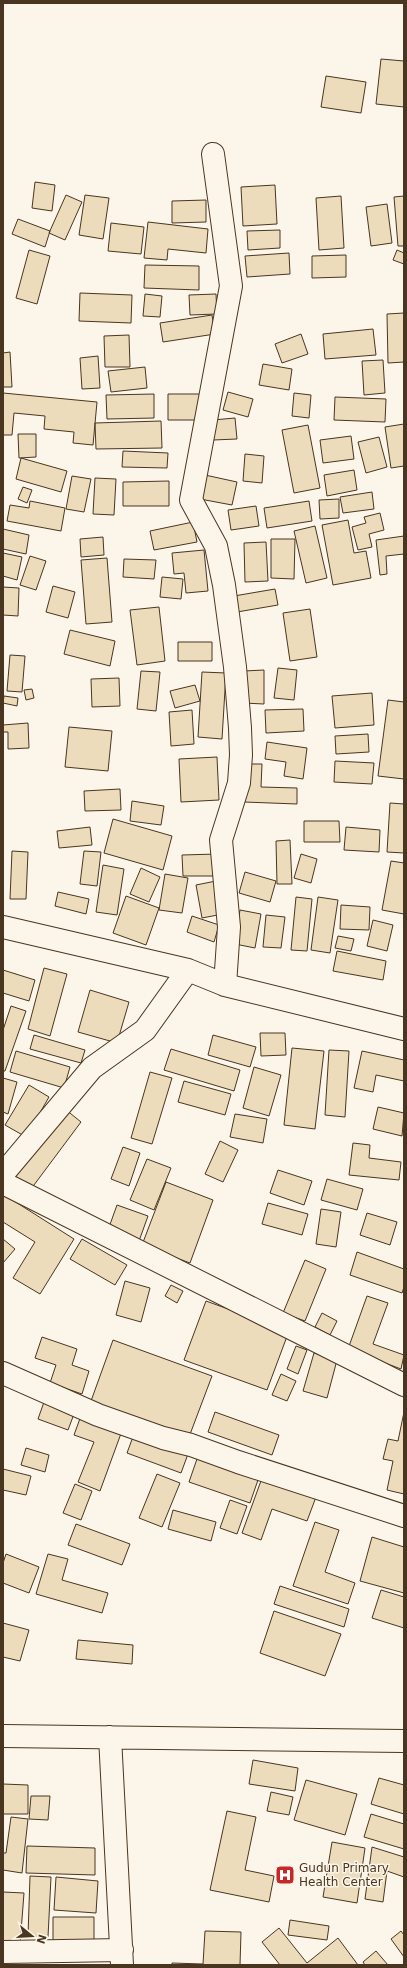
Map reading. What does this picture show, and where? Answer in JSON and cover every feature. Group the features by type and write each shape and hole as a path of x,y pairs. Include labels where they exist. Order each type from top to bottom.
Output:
{"street":[{"path":"213,154 231,286 191,500 216,546 224,585 235,667 240,728 241,756 239,783 221,840 229,927 225,985"},
{"path":"3,927 188,970 225,985 404,1029"},
{"path":"3,1174 92,1068 145,1030 188,970"},
{"path":"3,1183 404,1385"},
{"path":"3,1373 113,1420 404,1516"},
{"path":"3,1736 404,1741"},
{"path":"3,1952 122,1958 110,1737"}],"building":[{"path":"381,59 404,61 404,107 376,104"},
{"path":"326,76 366,82 361,113 321,107"},
{"path":"35,182 55,185 52,211 32,208"},
{"path":"275,185 277,224 243,226 241,187"},
{"path":"66,195 82,202 65,240 49,233"},
{"path":"85,195 109,198 103,239 79,235"},
{"path":"341,196 344,248 319,250 316,198"},
{"path":"404,196 404,246 398,246 394,197"},
{"path":"206,200 206,222 172,223 172,201"},
{"path":"387,204 392,243 371,246 366,207"},
{"path":"18,219 50,231 45,247 12,234"},
{"path":"148,222 208,229 206,253 168,249 167,260 144,258"},
{"path":"111,223 144,227 141,254 108,251"},
{"path":"280,230 280,248 248,250 247,231"},
{"path":"29,250 50,256 37,304 16,298"},
{"path":"397,250 404,253 404,264 393,260"},
{"path":"289,253 290,274 247,277 245,256"},
{"path":"346,255 346,277 312,278 312,256"},
{"path":"145,265 199,266 199,290 144,288"},
{"path":"80,293 132,295 131,323 79,321"},
{"path":"145,294 162,296 160,317 143,316"},
{"path":"216,294 217,314 190,315 189,295"},
{"path":"404,313 404,362 388,363 387,314"},
{"path":"212,315 215,334 163,342 160,323"},
{"path":"373,329 376,355 325,359 323,334"},
{"path":"301,334 308,354 282,363 275,344"},
{"path":"129,335 130,367 105,367 104,336"},
{"path":"10,352 12,387 3,387 3,353"},
{"path":"98,356 100,388 82,389 80,358"},
{"path":"383,360 385,393 364,395 362,361"},
{"path":"263,364 292,369 289,390 259,385"},
{"path":"145,367 147,388 111,392 108,371"},
{"path":"228,392 253,399 248,417 223,410"},
{"path":"3,393 97,402 93,445 73,443 74,432 44,429 45,416 14,413 12,435 3,435"},
{"path":"294,393 311,395 309,418 292,416"},
{"path":"154,394 154,418 107,419 106,395"},
{"path":"168,394 202,394 202,420 168,420"},
{"path":"335,397 386,399 385,422 334,420"},
{"path":"235,418 237,439 213,440 213,420"},
{"path":"161,421 162,448 96,449 95,423"},
{"path":"404,424 404,466 391,468 385,427"},
{"path":"308,425 320,488 294,493 282,430"},
{"path":"18,434 36,434 36,457 19,458"},
{"path":"351,436 354,459 323,463 320,440"},
{"path":"379,437 387,467 366,473 358,442"},
{"path":"123,451 168,453 167,468 122,467"},
{"path":"245,454 264,456 262,483 243,481"},
{"path":"21,458 67,471 61,492 16,479"},
{"path":"354,470 357,490 327,496 324,475"},
{"path":"205,475 237,482 232,505 200,499"},
{"path":"72,476 91,479 84,512 66,509"},
{"path":"95,478 116,479 114,515 93,514"},
{"path":"169,481 169,506 123,506 123,482"},
{"path":"23,487 32,490 27,503 18,499"},
{"path":"372,492 374,509 343,513 340,497"},
{"path":"339,499 339,518 320,519 319,500"},
{"path":"30,501 65,508 61,531 7,521 10,505 29,508"},
{"path":"309,501 312,521 267,528 264,508"},
{"path":"256,506 259,526 231,530 228,510"},
{"path":"380,513 384,530 369,534 372,547 358,550 352,527 366,523 364,517"},
{"path":"348,520 354,553 366,551 371,578 333,585 322,525"},
{"path":"193,522 197,542 154,550 150,531"},
{"path":"315,526 327,578 306,583 294,531"},
{"path":"3,529 29,535 26,554 3,549"},
{"path":"404,536 404,554 386,556 387,574 380,575 376,540"},
{"path":"103,537 104,555 81,557 80,539"},
{"path":"271,539 295,539 294,579 271,578"},
{"path":"266,542 268,581 245,582 244,543"},
{"path":"204,550 208,591 186,593 184,573 174,574 172,553"},
{"path":"3,553 22,557 17,580 3,576"},
{"path":"30,556 46,561 36,590 20,585"},
{"path":"107,558 112,622 86,624 81,560"},
{"path":"124,559 156,560 154,579 123,577"},
{"path":"162,577 183,579 181,599 160,597"},
{"path":"53,586 75,592 68,618 46,612"},
{"path":"3,587 19,588 18,616 3,615"},
{"path":"275,589 278,605 237,612 234,596"},
{"path":"159,607 165,661 137,665 130,610"},
{"path":"310,609 317,657 290,661 283,613"},
{"path":"70,630 115,641 110,666 64,654"},
{"path":"178,642 212,642 212,661 178,661"},
{"path":"10,655 25,656 22,692 7,691"},
{"path":"278,668 297,670 294,700 274,698"},
{"path":"264,670 264,704 243,703 244,671"},
{"path":"141,671 160,672 156,711 137,709"},
{"path":"202,672 226,673 222,739 198,737"},
{"path":"119,678 120,706 92,707 91,679"},
{"path":"195,685 200,701 175,708 170,691"},
{"path":"32,689 34,698 26,700 24,690"},
{"path":"372,693 374,725 335,728 332,696"},
{"path":"4,696 18,698 17,706 3,703"},
{"path":"388,700 404,702 404,779 378,776"},
{"path":"303,709 304,731 266,733 265,710"},
{"path":"192,710 194,744 171,746 169,712"},
{"path":"28,723 29,748 8,749 8,732 3,732 3,725"},
{"path":"69,727 112,731 108,771 65,767"},
{"path":"368,734 369,752 336,754 335,736"},
{"path":"267,742 307,748 303,779 284,776 286,762 265,759"},
{"path":"217,757 219,800 181,802 179,759"},
{"path":"335,761 374,763 372,784 334,782"},
{"path":"246,764 262,764 261,787 297,788 297,804 244,802"},
{"path":"120,789 121,810 85,811 84,791"},
{"path":"132,801 164,806 161,825 130,821"},
{"path":"390,803 404,804 404,853 387,852"},
{"path":"113,819 172,836 163,870 104,853"},
{"path":"304,821 339,821 340,842 304,842"},
{"path":"90,827 92,845 59,848 57,831"},
{"path":"346,827 380,830 379,852 344,850"},
{"path":"290,840 292,884 277,884 276,841"},
{"path":"12,851 28,852 26,899 10,899"},
{"path":"84,851 101,852 97,886 80,884"},
{"path":"217,854 218,876 183,876 182,855"},
{"path":"301,854 317,859 311,883 294,878"},
{"path":"391,861 404,863 404,914 382,910"},
{"path":"103,865 124,869 117,915 96,912"},
{"path":"141,868 160,877 149,902 130,894"},
{"path":"245,872 276,881 270,902 239,893"},
{"path":"165,874 188,878 182,913 159,910"},
{"path":"216,881 223,914 202,918 196,885"},
{"path":"58,892 89,899 86,914 55,906"},
{"path":"126,896 159,908 146,945 113,933"},
{"path":"296,897 312,899 307,951 291,950"},
{"path":"318,897 338,900 330,953 311,950"},
{"path":"341,905 370,907 369,930 340,929"},
{"path":"240,910 261,914 255,948 235,944"},
{"path":"266,915 285,917 281,948 263,947"},
{"path":"192,916 219,925 214,942 187,932"},
{"path":"373,920 393,925 387,951 367,946"},
{"path":"338,936 354,939 351,951 335,948"},
{"path":"337,951 386,961 383,980 333,971"},
{"path":"44,968 67,974 50,1036 28,1029"},
{"path":"3,970 35,980 29,1001 3,993"},
{"path":"90,990 129,1002 117,1043 78,1032"},
{"path":"11,1006 26,1011 5,1071 3,1071 3,1030"},
{"path":"260,1033 285,1033 286,1055 261,1056"},
{"path":"34,1035 85,1050 81,1063 30,1049"},
{"path":"213,1035 256,1047 250,1067 208,1055"},
{"path":"292,1048 324,1051 315,1129 284,1125"},
{"path":"171,1049 240,1070 234,1091 164,1070"},
{"path":"329,1050 349,1051 345,1117 325,1115"},
{"path":"16,1051 70,1067 64,1088 10,1072"},
{"path":"362,1051 404,1060 404,1081 376,1075 373,1092 354,1088"},
{"path":"254,1067 281,1075 269,1116 243,1108"},
{"path":"150,1072 172,1078 152,1144 131,1138"},
{"path":"3,1078 17,1082 8,1114 3,1112"},
{"path":"184,1081 231,1094 225,1115 178,1102"},
{"path":"29,1085 49,1097 26,1137 5,1125"},
{"path":"378,1107 404,1113 402,1136 373,1129"},
{"path":"65,1109 81,1122 31,1189 15,1177"},
{"path":"235,1114 267,1119 263,1143 230,1137"},
{"path":"220,1141 238,1150 223,1182 205,1174"},
{"path":"353,1143 370,1145 369,1158 401,1162 399,1180 349,1175"},
{"path":"123,1147 140,1153 129,1186 111,1179"},
{"path":"147,1159 171,1168 154,1210 130,1200"},
{"path":"278,1170 312,1181 304,1205 270,1193"},
{"path":"327,1179 363,1189 357,1210 321,1200"},
{"path":"166,1182 213,1200 190,1263 142,1245"},
{"path":"3,1194 74,1239 40,1294 13,1278 35,1242 3,1222"},
{"path":"268,1203 308,1214 302,1235 262,1224"},
{"path":"117,1205 148,1216 139,1241 108,1230"},
{"path":"321,1209 341,1212 336,1247 316,1244"},
{"path":"367,1213 397,1222 390,1245 360,1235"},
{"path":"3,1239 15,1249 3,1263"},
{"path":"82,1239 127,1265 115,1285 70,1259"},
{"path":"357,1252 404,1269 404,1287 402,1293 350,1275"},
{"path":"305,1260 326,1269 305,1321 283,1313"},
{"path":"125,1281 150,1288 141,1322 116,1315"},
{"path":"171,1285 183,1291 177,1303 165,1296"},
{"path":"367,1296 388,1303 373,1344 404,1355 401,1369 348,1349"},
{"path":"206,1301 289,1331 267,1390 184,1360"},
{"path":"322,1313 337,1321 330,1335 315,1327"},
{"path":"42,1337 77,1349 72,1365 89,1371 82,1394 50,1383 56,1365 35,1358"},
{"path":"113,1340 212,1376 189,1437 91,1401"},
{"path":"296,1346 307,1350 298,1374 287,1369"},
{"path":"314,1353 337,1360 327,1398 303,1391"},
{"path":"281,1374 296,1381 287,1401 272,1395"},
{"path":"44,1402 74,1414 68,1430 38,1419"},
{"path":"215,1412 279,1435 272,1455 208,1432"},
{"path":"404,1412 404,1494 387,1490 393,1461 383,1459 388,1439 398,1441"},
{"path":"82,1413 123,1428 100,1491 78,1482 94,1442 74,1435"},
{"path":"134,1434 188,1454 181,1473 127,1453"},
{"path":"26,1448 49,1455 45,1472 21,1465"},
{"path":"198,1456 259,1477 250,1503 189,1482"},
{"path":"3,1469 31,1476 26,1495 3,1490"},
{"path":"157,1474 180,1483 162,1527 139,1518"},
{"path":"262,1478 316,1497 307,1521 272,1509 261,1540 242,1533"},
{"path":"75,1484 92,1491 81,1520 63,1513"},
{"path":"230,1500 247,1506 237,1534 220,1528"},
{"path":"173,1510 216,1522 211,1541 168,1529"},
{"path":"315,1522 339,1530 325,1572 355,1583 348,1604 293,1586"},
{"path":"76,1524 130,1544 122,1565 68,1545"},
{"path":"372,1537 404,1547 404,1593 360,1581"},
{"path":"6,1554 39,1567 29,1593 3,1583 3,1563"},
{"path":"48,1554 68,1559 62,1580 108,1593 102,1613 36,1594"},
{"path":"280,1586 349,1609 344,1627 274,1604"},
{"path":"381,1590 404,1597 404,1628 372,1618"},
{"path":"274,1611 341,1634 325,1676 260,1653"},
{"path":"3,1623 29,1630 20,1661 3,1657"},
{"path":"78,1640 133,1645 132,1664 76,1659"},
{"path":"253,1760 298,1768 295,1791 249,1784"},
{"path":"379,1778 404,1785 404,1814 371,1804"},
{"path":"306,1780 357,1794 345,1835 294,1820"},
{"path":"3,1784 28,1785 28,1814 3,1814"},
{"path":"271,1792 293,1797 289,1815 267,1811"},
{"path":"31,1796 50,1796 48,1820 29,1819"},
{"path":"227,1811 256,1817 245,1870 274,1876 269,1902 210,1890"},
{"path":"371,1814 404,1824 404,1849 364,1837"},
{"path":"11,1817 28,1819 22,1873 3,1870 3,1853 6,1853"},
{"path":"332,1842 365,1848 357,1903 323,1897"},
{"path":"27,1846 95,1848 95,1875 26,1873"},
{"path":"372,1847 404,1857 404,1877 387,1871 383,1902 365,1899"},
{"path":"30,1876 51,1877 48,1937 28,1936"},
{"path":"56,1877 98,1881 96,1913 54,1910"},
{"path":"3,1892 24,1893 20,1945 3,1944"},
{"path":"53,1917 94,1917 94,1945 53,1945"},
{"path":"290,1920 329,1926 327,1940 288,1935"},
{"path":"279,1928 307,1963 338,1938 358,1965 280,1965 262,1942"},
{"path":"205,1931 241,1932 240,1965 172,1965 172,1963 203,1964"},
{"path":"401,1931 404,1935 404,1957 391,1939"},
{"path":"376,1951 388,1965 365,1965 363,1962"}],"place":[{"name":"Gudun Primary Health Center","path":"285,1875"}]}
